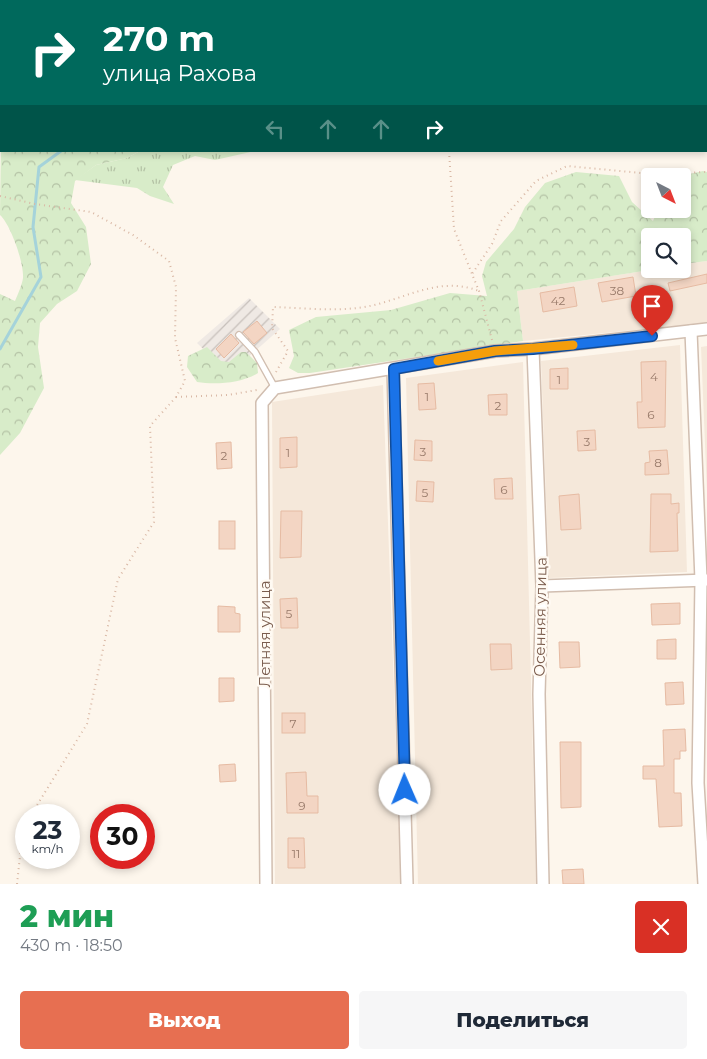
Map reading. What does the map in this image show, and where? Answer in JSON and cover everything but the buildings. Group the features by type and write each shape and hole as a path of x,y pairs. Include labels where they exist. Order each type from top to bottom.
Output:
{"street":[{"path":"272,383 394,369 495,351 533,349 707,330"},
{"path":"691,331 704,580 698,783 704,884"},
{"name":"Осенняя улица","path":"533,349 542,586 539,694 544,884"},
{"path":"394,369 407,884"},
{"name":"Летняя улица","path":"266,884 262,403 272,383"},
{"path":"542,586 704,580"}],"lane":[{"path":"239,335 255,352 272,383"}],"path":[{"path":"449,152 454,229 479,291 482,310 495,351"},
{"path":"472,274 492,244 501,221 536,181 567,166 652,174 707,172"},
{"path":"0,196 35,204 91,212 133,235 169,261 176,287 175,338 185,381 176,397 150,426 154,522 118,579 87,724 38,804"},
{"path":"176,397 228,395 272,383 288,352 272,328 273,307 358,308 429,288 467,286 479,291"},
{"path":"17,884 19,869"}],"shaded area":[{"path":"707,261 707,323 523,341 517,291 641,271 641,278 691,278 691,263"},
{"path":"249,298 280,329 229,374 197,343"},
{"path":"680,345 687,572 549,578 541,361"},
{"path":"707,346 707,492 701,347"},
{"path":"523,362 536,884 418,884 406,378"},
{"path":"383,385 401,884 275,884 272,402"}],"green space":[{"path":"1,152 138,152 127,158 96,165 75,181 71,203 86,227 91,264 77,291 57,304 40,323 38,347 44,388 20,433 0,455 0,294 15,301 21,287 23,271 16,245 0,215"},
{"path":"138,152 251,152 215,160 195,156 173,165 163,187 174,204 150,196 137,188 75,180 96,165 127,158"},
{"path":"576,172 619,176 632,202 641,210 641,218 650,218 653,221 654,218 691,218 691,174 707,172 707,261 691,263 691,228 641,228 641,271 517,291 523,341 310,373 298,373 289,368 294,356 289,330 316,317 391,310 450,293 487,296 482,276 486,262 514,229 525,207 545,183"},
{"path":"207,347 221,361 229,362 241,352 246,352 257,363 258,373 244,379 229,382 197,382 187,367 188,356"}],"waterway":[{"path":"0,349 41,277 33,227 39,167 60,152"}],"slow traffic":[{"path":"438,361 495,351 573,345"}],"route":[{"path":"405,790 394,369 495,351 533,349 652,336"}]}
